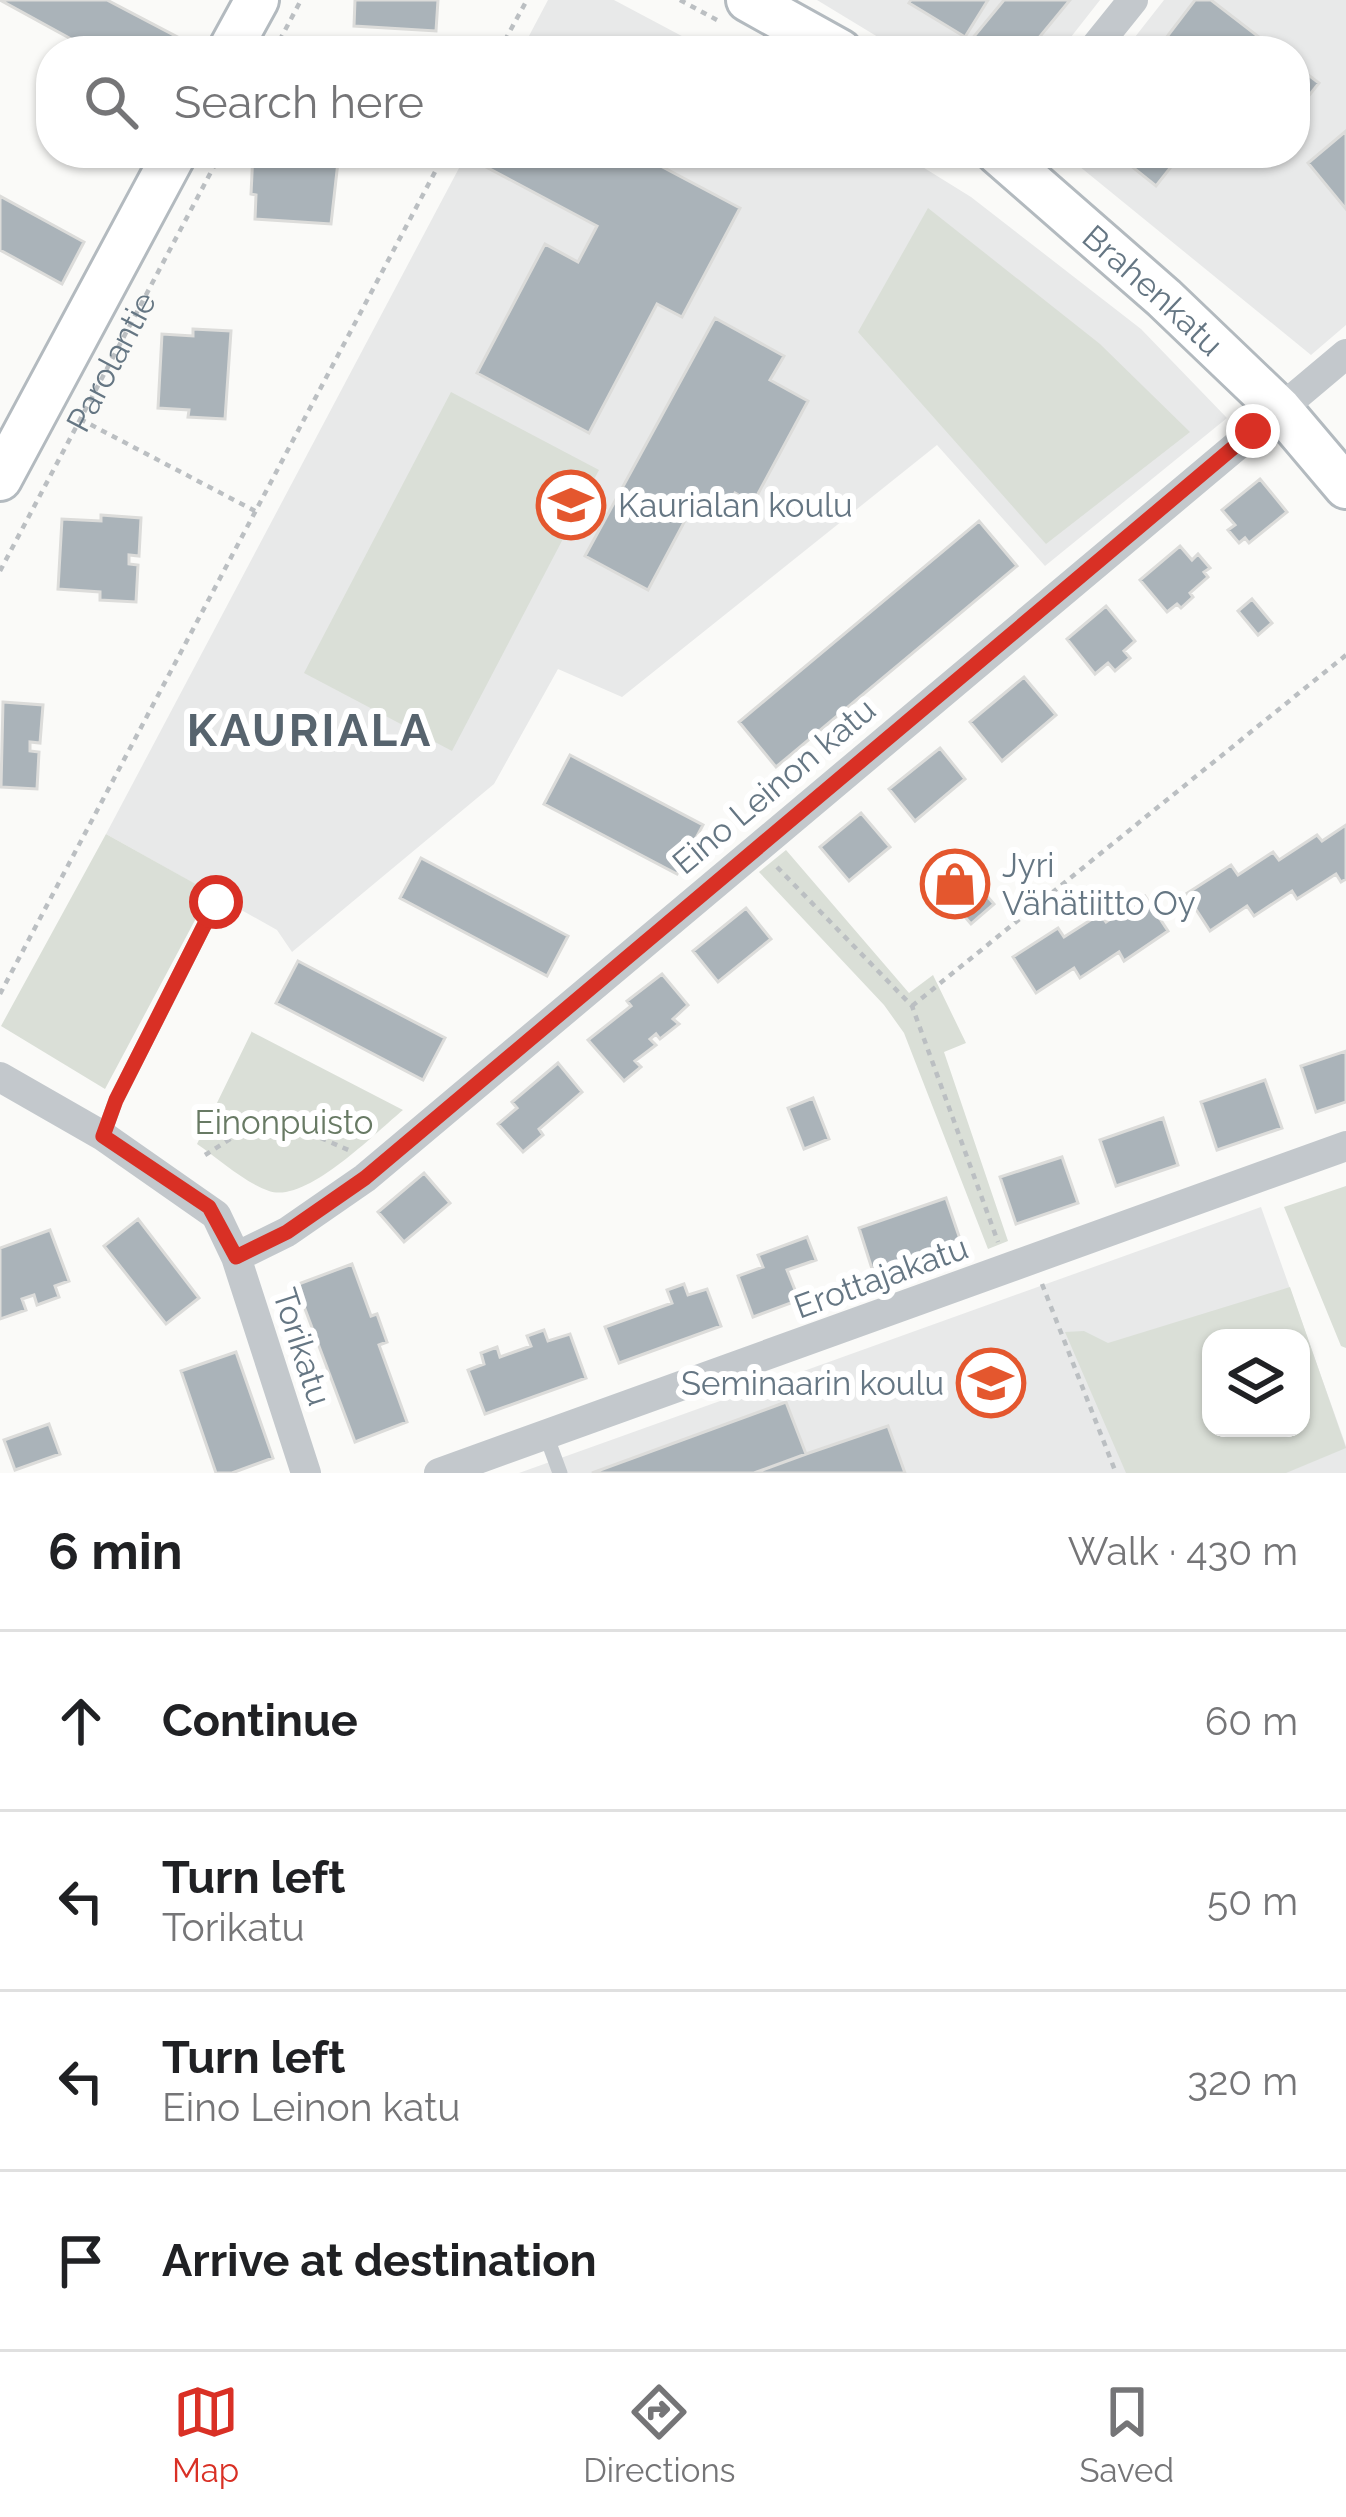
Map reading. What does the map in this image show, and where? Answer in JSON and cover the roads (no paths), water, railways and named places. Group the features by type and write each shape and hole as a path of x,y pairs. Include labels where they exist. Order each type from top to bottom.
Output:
{"main road":[{"path":"238,36 257,0"},
{"path":"748,0 813,36"},
{"name":"Parolantie","path":"0,479 167,168"},
{"name":"Brahenkatu","path":"1020,168 1280,409 1346,487"}],"street":[{"path":"1104,36 1132,0"},
{"name":"Eino Leinon katu","path":"236,1257 287,1232 365,1178 1346,354"},
{"name":"Torikatu","path":"0,1077 103,1136 209,1207 236,1257 306,1473"},
{"name":"Erottajakatu","path":"439,1473 1022,1271 1346,1146"}],"lane":[{"path":"103,1136 116,1100 216,902"},
{"path":"546,1435 560,1473"}],"place":[{"name":"Kaurialan koulu","path":"571,505"},
{"name":"Jyri Vähätiitto Oy","path":"955,884"},
{"name":"Seminaarin koulu","path":"991,1383"}],"district":[{"name":"KAURIALA","path":"310,730"}],"park label":[{"name":"Einonpuisto","path":"284,1122"}]}
